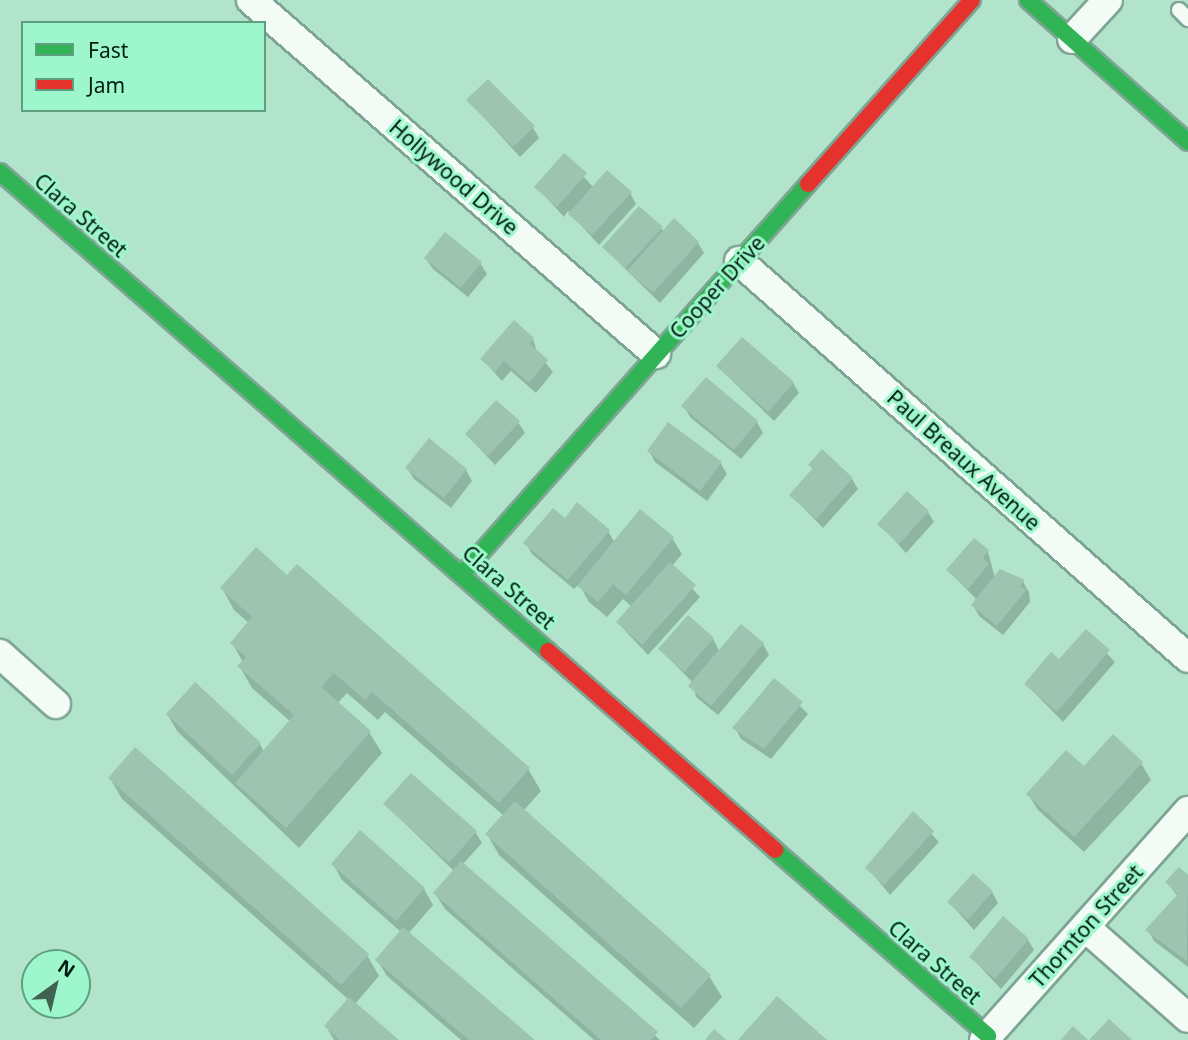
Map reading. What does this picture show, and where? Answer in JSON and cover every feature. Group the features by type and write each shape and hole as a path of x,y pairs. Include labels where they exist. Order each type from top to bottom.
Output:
{"street":[{"name":"Hollywood Drive","path":"251,0 656,354"},
{"name":"Cooper Drive","path":"462,574 972,0"},
{"path":"1028,0 1188,142"},
{"path":"1072,39 1108,0"},
{"name":"Clara Street","path":"0,172 462,574 986,1038"},
{"name":"Paul Breaux Avenue","path":"739,261 1188,658"},
{"path":"0,654 56,704"},
{"name":"Thornton Street","path":"986,1038 1188,811"},
{"path":"1085,927 1188,1018"}],"building":[{"path":"488,79 535,126 513,147 466,100"},
{"path":"564,153 587,173 557,207 534,187"},
{"path":"607,170 632,192 592,235 568,214"},
{"path":"639,206 663,227 625,268 602,247"},
{"path":"674,218 699,242 653,293 627,271"},
{"path":"445,232 482,262 461,288 424,258"},
{"path":"514,320 534,338 529,343 548,360 529,383 504,361 495,372 480,359"},
{"path":"742,337 794,382 768,412 716,366"},
{"path":"706,377 758,421 734,450 681,406"},
{"path":"496,400 520,421 488,456 465,434"},
{"path":"668,422 722,462 700,491 647,451"},
{"path":"429,438 467,469 444,498 405,468"},
{"path":"822,449 853,478 816,519 789,495 813,468 808,465"},
{"path":"907,491 929,511 899,544 877,524"},
{"path":"577,502 610,530 568,580 523,543 553,508 565,518"},
{"path":"640,509 674,537 626,595 613,584 598,602 577,586"},
{"path":"974,538 989,550 983,558 989,564 968,589 946,570"},
{"path":"256,547 287,575 297,564 530,768 499,803 372,692 365,700 334,673 321,687 371,731 286,828 235,783 294,715 237,666 246,657 230,643 252,617 220,588"},
{"path":"670,562 696,585 642,645 616,622"},
{"path":"1000,569 1025,580 1020,586 1026,590 997,626 971,605"},
{"path":"688,615 714,638 684,672 658,649"},
{"path":"741,624 764,643 711,706 688,686"},
{"path":"1086,629 1110,650 1057,712 1024,684 1051,652 1059,659"},
{"path":"774,678 803,702 764,749 732,728"},
{"path":"195,682 261,743 232,775 166,714"},
{"path":"1113,734 1143,762 1074,837 1026,794 1066,750 1084,766"},
{"path":"135,747 369,954 341,985 108,778"},
{"path":"411,773 477,831 449,863 383,804"},
{"path":"515,801 711,975 681,1008 485,834"},
{"path":"913,811 934,831 884,885 865,868"},
{"path":"360,830 425,888 396,921 331,864"},
{"path":"461,861 658,1032 651,1040 601,1040 433,893"},
{"path":"1179,867 1188,875 1187,961 1145,930 1178,894 1165,882"},
{"path":"973,873 993,891 968,920 947,902"},
{"path":"1003,916 1029,939 995,979 969,957"},
{"path":"403,927 535,1040 469,1040 375,960"},
{"path":"777,996 827,1040 738,1040"},
{"path":"349,997 399,1040 340,1040 324,1026"},
{"path":"1109,1019 1132,1040 1089,1040"},
{"path":"1073,1026 1088,1040 1061,1040"},
{"path":"714,1029 726,1040 705,1040"}],"traffic: fast":[{"path":"1028,0 1188,142"},
{"path":"0,172 548,651"},
{"path":"462,574 808,184"},
{"path":"775,850 988,1036"}],"traffic: jam":[{"path":"808,184 972,0"},
{"path":"548,651 775,850"}]}
